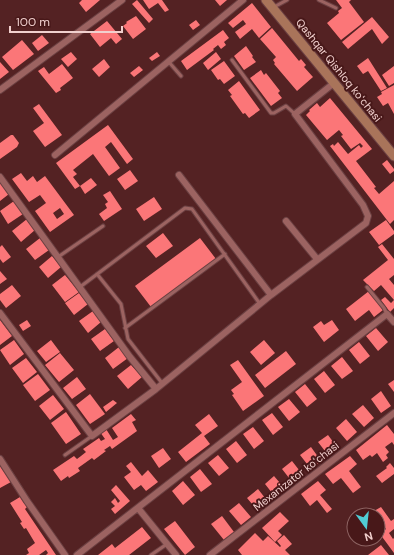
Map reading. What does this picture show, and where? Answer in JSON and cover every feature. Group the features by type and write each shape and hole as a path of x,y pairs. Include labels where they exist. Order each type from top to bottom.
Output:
{"main road":[{"name":"Qashqar Qishloq koʻchasi","path":"266,0 394,156"}],"street":[{"path":"0,90 122,0"},
{"path":"55,155 243,0"},
{"path":"0,313 92,436 156,389 271,295 366,223 368,216 363,205 294,114 334,83"},
{"path":"179,175 271,295"},
{"path":"0,178 130,357 156,389"},
{"path":"286,221 317,260"},
{"path":"78,555 387,314 394,322"},
{"name":"Mexanizator koʻchasi","path":"210,555 394,413"},
{"path":"0,459 65,555"},
{"path":"138,508 176,555"}],"lane":[{"path":"272,8 287,0"},
{"path":"319,0 336,8"},
{"path":"232,60 272,113 286,106 294,114"},
{"path":"168,62 181,76"},
{"path":"80,287 185,208 192,209 260,304"},
{"path":"58,257 103,226"},
{"path":"125,328 225,254"},
{"path":"97,274 121,304 128,339 162,384"},
{"path":"367,287 387,314"},
{"path":"65,455 92,436"},
{"path":"151,555 167,544"}],"building":[{"path":"82,0 100,0 86,12 79,3"},
{"path":"137,0 153,19 149,23 132,4"},
{"path":"143,0 162,0 169,10 165,12 158,3 149,9"},
{"path":"215,0 227,0 220,6"},
{"path":"336,0 351,0 349,2 364,22 341,40 327,23 339,13 338,11 342,8"},
{"path":"252,3 271,27 259,38 252,29 240,39 235,32 246,24 243,20 233,28 228,23"},
{"path":"136,16 146,29 133,39 123,26 127,23 126,22"},
{"path":"372,17 389,37 382,44 372,29 348,49 342,42"},
{"path":"196,20 200,25 193,30 189,25"},
{"path":"107,21 122,39 116,44 111,38 100,47 90,34"},
{"path":"272,28 299,61 301,59 306,65 304,67 313,77 297,91 274,64 275,63 273,60 276,57 260,39"},
{"path":"223,30 229,38 224,42 226,45 221,49 218,45 213,49 214,50 187,70 181,61"},
{"path":"42,35 49,43 38,51 32,43"},
{"path":"22,40 34,54 13,70 2,57"},
{"path":"246,46 256,62 244,70 234,56"},
{"path":"71,52 77,59 68,67 61,59"},
{"path":"157,52 160,56 152,61 149,58"},
{"path":"216,52 221,59 208,70 203,63"},
{"path":"368,58 387,88 381,91 368,71 363,74 357,66"},
{"path":"104,59 110,67 99,77 92,69"},
{"path":"224,61 235,76 224,84 220,79 218,80 211,70"},
{"path":"0,62 9,72 0,79"},
{"path":"62,64 73,78 56,93 38,71 44,67 49,74"},
{"path":"139,66 143,70 134,77 130,73"},
{"path":"394,66 394,83 389,86 382,75"},
{"path":"261,70 264,75 266,73 280,91 278,93 282,98 271,106 250,78"},
{"path":"239,81 260,110 249,118 245,113 243,114 230,96 232,95 228,90"},
{"path":"394,85 394,114 388,103 383,106 377,97 382,94 381,92"},
{"path":"330,98 372,149 356,161 376,187 374,188 379,194 394,181 394,220 390,224 330,146 333,144 334,146 338,142 348,154 359,145 361,148 363,146 360,143 351,149 341,136 343,135 339,130 327,140 306,115 317,103 320,107"},
{"path":"39,104 62,135 45,147 33,131 44,123 33,108"},
{"path":"108,125 133,159 127,164 111,142 105,147 120,168 109,176 93,154 73,170 77,174 73,177 80,186 75,189 56,163"},
{"path":"13,135 19,143 17,147 0,159 0,143"},
{"path":"387,160 394,169 394,171 390,174 382,164"},
{"path":"130,170 138,181 125,190 117,179"},
{"path":"21,173 27,181 33,176 37,182 45,176 74,215 50,232 35,211 46,203 40,195 29,202 12,179","holes":["60,208 64,214 57,219 53,213"]},
{"path":"91,178 97,185 85,194 80,186"},
{"path":"0,184 9,194 0,201"},
{"path":"110,191 122,209 104,221 99,214 107,208 105,204 108,202 103,195"},
{"path":"154,197 162,209 144,221 136,209"},
{"path":"14,201 23,214 8,224 0,211"},
{"path":"27,219 35,230 21,242 12,231"},
{"path":"386,220 394,231 394,234 379,245 369,232"},
{"path":"163,233 173,246 156,258 146,246"},
{"path":"40,238 49,250 35,260 26,249"},
{"path":"200,238 216,259 151,307 135,286"},
{"path":"382,244 394,259 394,275 389,279 394,285 394,300 381,285 374,291 363,280 388,260 378,247"},
{"path":"2,245 11,257 3,263 0,259 0,247"},
{"path":"52,256 61,267 48,278 39,267"},
{"path":"0,271 7,279 0,284"},
{"path":"65,275 79,292 65,302 52,285"},
{"path":"12,285 21,296 6,308 0,300 0,294"},
{"path":"369,291 383,310 374,317 369,310 355,321 346,309"},
{"path":"79,293 88,304 74,315 65,303"},
{"path":"385,297 391,303 394,300 394,308 390,312 381,300"},
{"path":"93,311 101,322 88,333 79,321"},
{"path":"0,320 12,336 0,345"},
{"path":"27,320 31,326 23,331 19,325"},
{"path":"332,320 339,330 324,342 313,327 321,321 324,325"},
{"path":"376,328 388,342 378,351 366,336"},
{"path":"105,329 114,341 100,351 91,339"},
{"path":"14,340 24,354 10,365 0,350"},
{"path":"51,340 60,352 46,362 37,351"},
{"path":"264,340 275,353 261,365 250,352"},
{"path":"359,342 370,356 360,364 349,350"},
{"path":"119,347 128,358 113,369 105,358"},
{"path":"286,351 296,364 265,388 255,375"},
{"path":"60,353 74,370 59,382 45,365"},
{"path":"342,357 353,371 342,379 331,366"},
{"path":"26,358 37,372 23,383 12,368"},
{"path":"238,360 264,396 243,411 232,395 234,394 231,390 242,382 230,365"},
{"path":"131,365 142,377 128,389 117,376"},
{"path":"324,371 335,385 325,393 314,379"},
{"path":"38,374 50,390 35,401 23,385"},
{"path":"77,377 86,389 72,399 63,388"},
{"path":"394,380 394,392 388,384"},
{"path":"305,384 317,399 307,407 295,392"},
{"path":"381,391 391,406 381,413 371,399"},
{"path":"90,394 105,414 90,424 76,405"},
{"path":"53,395 64,409 50,420 39,406"},
{"path":"289,399 300,412 289,421 278,407"},
{"path":"113,400 117,403 106,412 103,407"},
{"path":"363,405 374,418 364,427 352,414"},
{"path":"66,412 81,434 66,444 51,423"},
{"path":"272,413 283,427 273,435 262,420"},
{"path":"131,414 136,420 132,422 137,431 112,449 110,446 94,460 92,458 78,468 80,471 61,481 53,470 74,456 77,459 86,452 83,449 99,438 101,441 105,439 100,432 106,429 113,440 118,437 112,428"},
{"path":"209,414 218,426 204,436 210,444 186,462 178,452 202,433 195,425"},
{"path":"346,419 357,432 347,441 336,428"},
{"path":"387,425 394,434 394,445 392,442 385,447 389,452 386,455 388,458 383,462 377,453 372,457 370,455 363,460 356,450"},
{"path":"253,427 264,441 254,449 243,434"},
{"path":"328,435 337,447 328,455 318,442"},
{"path":"236,441 247,455 237,463 226,449"},
{"path":"311,447 321,461 311,469 300,455"},
{"path":"163,448 171,459 159,468 151,456"},
{"path":"218,455 229,468 219,476 208,463"},
{"path":"350,456 357,464 349,471 361,487 353,493 341,478 333,484 325,474"},
{"path":"292,461 303,475 293,483 282,469"},
{"path":"131,462 142,476 148,470 158,482 146,491 141,485 134,490 124,477 131,472 126,466"},
{"path":"390,463 394,468 394,474 382,483 376,476 387,468 386,467"},
{"path":"0,466 11,482 0,488"},
{"path":"200,469 212,484 201,492 190,477"},
{"path":"274,476 286,490 276,498 265,484"},
{"path":"183,481 195,495 183,505 172,491"},
{"path":"318,481 326,490 320,495 332,509 327,513 317,500 310,506 301,494"},
{"path":"116,485 130,501 115,514 111,509 115,506 111,502 115,498 118,503 120,501 111,490"},
{"path":"258,489 269,503 258,511 247,498"},
{"path":"20,497 27,507 25,509 56,555 46,555 48,553 46,550 39,555 26,555 29,553 27,549 35,543 26,528 24,529 20,523 22,522 10,503"},
{"path":"239,503 251,517 241,525 229,511"},
{"path":"280,512 289,521 278,531 282,535 275,542 262,528"},
{"path":"386,514 391,521 394,519 394,529 389,533 393,539 394,538 394,553 386,542"},
{"path":"222,516 234,532 224,540 211,524"},
{"path":"175,521 195,547 185,555 164,529"},
{"path":"142,527 151,538 129,555 98,555 112,544 115,548"},
{"path":"255,533 263,541 268,536 280,547 281,546 277,541 284,535 292,544 285,550 290,555 242,555 238,550"},
{"path":"378,547 383,547 389,555 368,555"}]}
